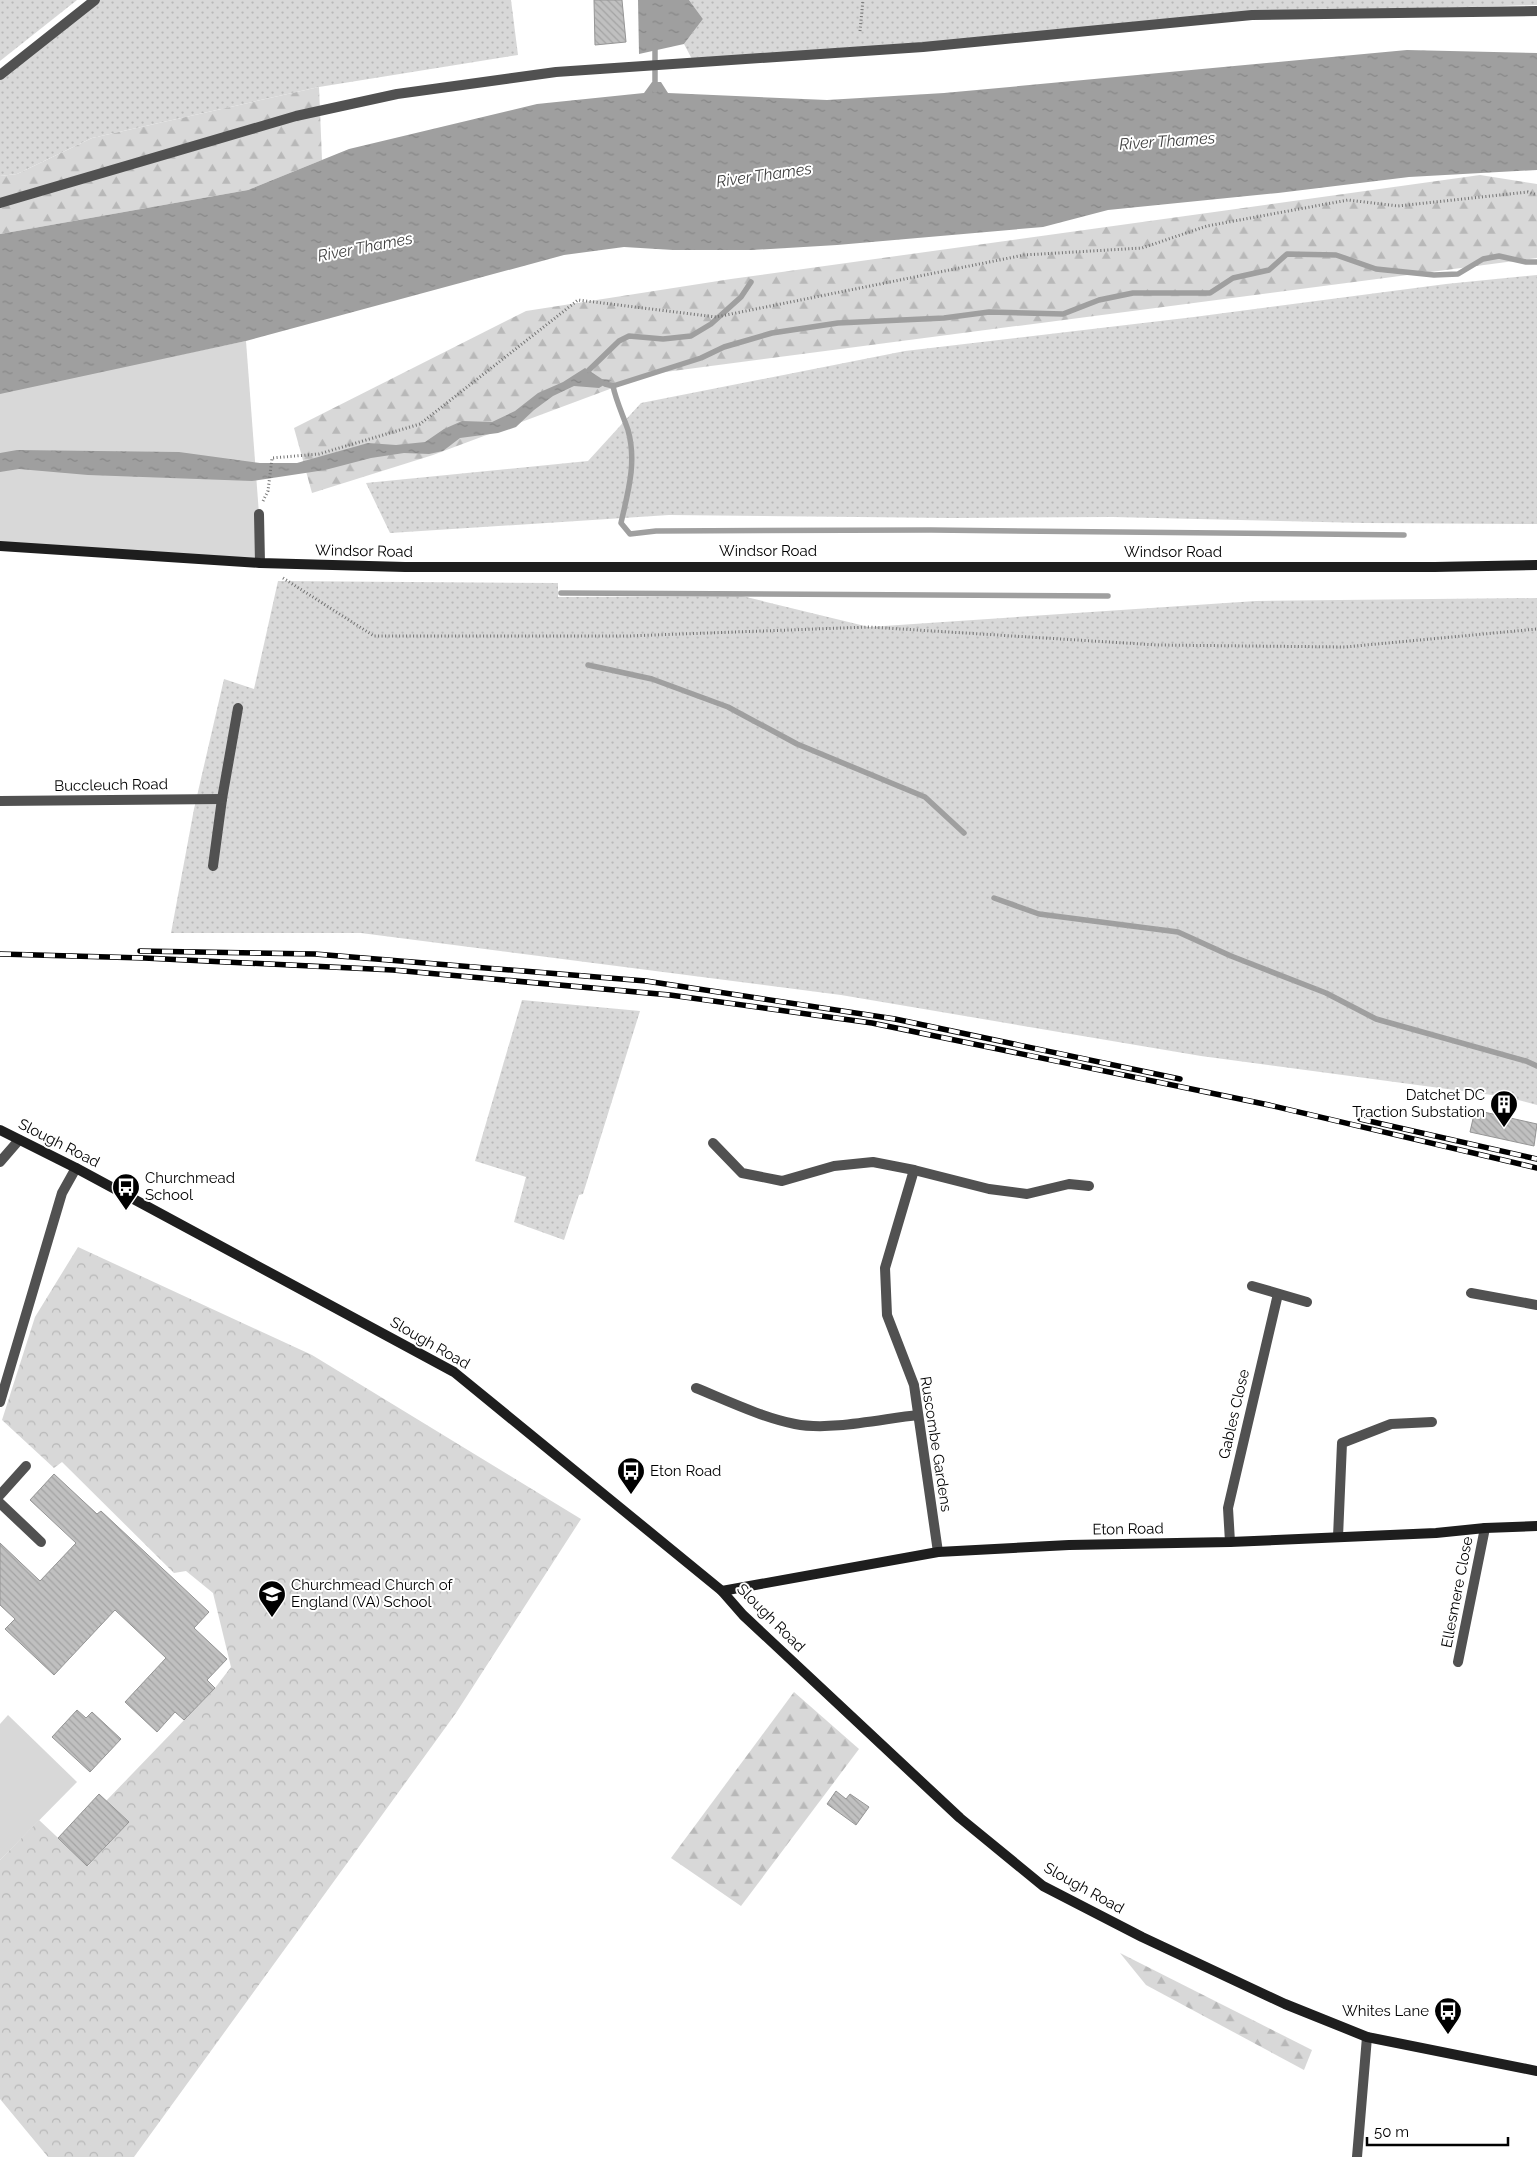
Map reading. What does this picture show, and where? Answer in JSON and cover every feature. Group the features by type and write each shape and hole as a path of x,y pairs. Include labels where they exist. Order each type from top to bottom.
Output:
{"main road":[{"name":"Windsor Road","path":"0,546 260,564 405,567 1435,567 1537,565"},
{"name":"Slough Road","path":"0,1130 76,1168 454,1372 722,1591 743,1615 960,1818 1043,1886 1142,1937 1285,2004 1367,2037 1537,2071"},
{"name":"Eton Road","path":"722,1591 938,1552 1069,1545 1230,1542 1436,1533 1485,1528 1537,1526"}],"street":[{"path":"0,75 95,0"},
{"path":"0,203 296,116 397,94 556,72 682,65 923,47 1252,15 1537,11"},
{"path":"259,514 260,564"},
{"path":"213,866 222,799 238,708"},
{"name":"Buccleuch Road","path":"0,801 222,799"},
{"path":"0,1162 19,1140"},
{"path":"713,1143 742,1172 782,1181 834,1166 873,1162 914,1170 989,1189 1027,1194 1069,1184 1089,1186"},
{"path":"0,1402 62,1193 76,1168"},
{"name":"Ruscombe Gardens","path":"914,1170 885,1268 888,1315 914,1385 938,1552"},
{"path":"1252,1286 1307,1302"},
{"path":"1471,1293 1537,1304"},
{"name":"Gables Close","path":"1230,1542 1228,1508 1278,1294"},
{"path":"696,1388 762,1414 795,1424 824,1426 918,1415"},
{"path":"1338,1537 1342,1443 1391,1424 1432,1422"},
{"path":"0,1495 26,1466"},
{"path":"0,1503 41,1542"},
{"name":"Ellesmere Close","path":"1458,1662 1485,1528"},
{"path":"1357,2157 1367,2037"}],"path":[{"path":"860,32 863,0"},
{"path":"259,514 270,483 270,461 272,458 319,454 420,424 578,300 716,317 1024,255 1142,248 1207,226 1348,200 1398,206 1528,192 1537,195"},
{"path":"260,564 374,636 628,636 869,627 1157,645 1345,646 1537,629"}],"green space":[{"path":"0,0 77,0 0,61"},
{"path":"100,0 511,0 518,55 319,87 92,138 17,174 0,176 0,80"},
{"path":"689,0 1537,0 1537,5 1304,12 693,61 684,44 703,19"},
{"path":"319,87 322,160 248,190 0,234 0,176 17,174 92,138"},
{"path":"1480,175 1537,184 1537,258 650,374 433,455 312,493 294,428 526,311 731,279"},
{"path":"1537,275 1537,524 1364,523 1113,517 953,518 669,515 390,533 366,483 588,461 641,403 905,351 1194,317 1446,284"},
{"path":"246,341 259,514 260,563 0,549 0,392"},
{"path":"278,581 558,583 558,597 742,596 869,627 1256,601 1537,598 1537,1105 1507,1097 1201,1056 841,995 361,933 171,933 194,809 224,679 254,689"},
{"path":"522,1000 640,1011 583,1194 579,1195 564,1240 514,1222 526,1177 475,1161"},
{"name":"Churchmead Church of England (VA) School","path":"78,1247 312,1355 581,1519 456,1713 134,2157 48,2157 0,2099 0,1860 39,1820 88,1866 129,1822 106,1801 215,1688 231,1667 213,1593 186,1571 174,1573 62,1462 54,1468 2,1420 35,1317"},
{"path":"794,1692 859,1749 741,1906 671,1858"},
{"path":"8,1715 77,1782 0,1860 0,1724"},
{"path":"1120,1953 1312,2050 1304,2070 1146,1985"}],"water":[{"path":"638,0 689,0 703,19 684,44 639,54"},
{"name":"River Thames","path":"1407,50 1537,53 1537,170 1409,177 1278,193 1108,210 1043,227 837,245 752,250 673,250 624,247 564,255 246,341 0,394 0,234 248,190 349,149 537,104 644,93 652,82 661,82 668,93 827,100 944,93"},
{"path":"585,368 602,379 612,380 599,388 574,386 553,396 516,427 498,433 460,438 443,451 429,454 404,453 371,458 325,470 252,481 88,475 19,469 0,472 0,453 17,450 179,452 260,463 297,463 368,443 396,445 425,442 444,429 462,421 492,422 515,411 538,393 563,382"}],"building":[{"path":"594,0 622,0 626,42 595,45"},
{"name":"Datchet DC Traction Substation","path":"1475,1110 1537,1124 1534,1146 1470,1132"},
{"path":"54,1474 97,1514 101,1511 209,1612 194,1628 227,1659 207,1680 215,1688 184,1720 175,1712 157,1732 125,1702 166,1658 115,1610 54,1675 5,1629 15,1619 0,1605 0,1543 40,1581 76,1543 30,1500"},
{"path":"77,1710 86,1718 92,1712 121,1739 90,1772 52,1737"},
{"path":"836,1791 846,1799 850,1794 869,1807 856,1825 827,1804"},
{"path":"99,1794 129,1822 87,1866 58,1838"}],"waterway":[{"path":"655,44 655,90"},
{"path":"605,384 613,386 701,358 724,347 772,333 838,323 944,318 989,312 1063,314 1099,300 1133,293 1210,293 1233,278 1269,270 1287,254 1336,255 1376,269 1434,275 1458,274 1483,259 1499,256 1526,262 1537,262"},
{"path":"589,370 619,341 629,336 663,339 691,336 711,324 741,297 751,282"},
{"path":"613,386 631,442 632,465 621,523 630,534 656,531 931,530 1404,535"},
{"path":"561,593 1108,596"},
{"path":"588,665 652,679 728,707 797,744 925,797 964,833"},
{"path":"994,898 1039,914 1178,932 1231,956 1326,993 1376,1019 1526,1061 1537,1066"}],"railway":[{"path":"140,951 315,954 646,981 895,1019 1180,1079"},
{"path":"0,954 144,958 393,970 670,995 872,1023 1269,1105 1537,1168"},
{"path":"1360,1119 1537,1159"}],"place":[{"name":"Datchet DC Traction Substation","path":"1504,1128"},
{"name":"Churchmead School","path":"126,1211"},
{"name":"Eton Road","path":"631,1495"},
{"name":"Churchmead Church of England (VA) School","path":"272,1618"},
{"name":"Whites Lane","path":"1448,2035"}]}
